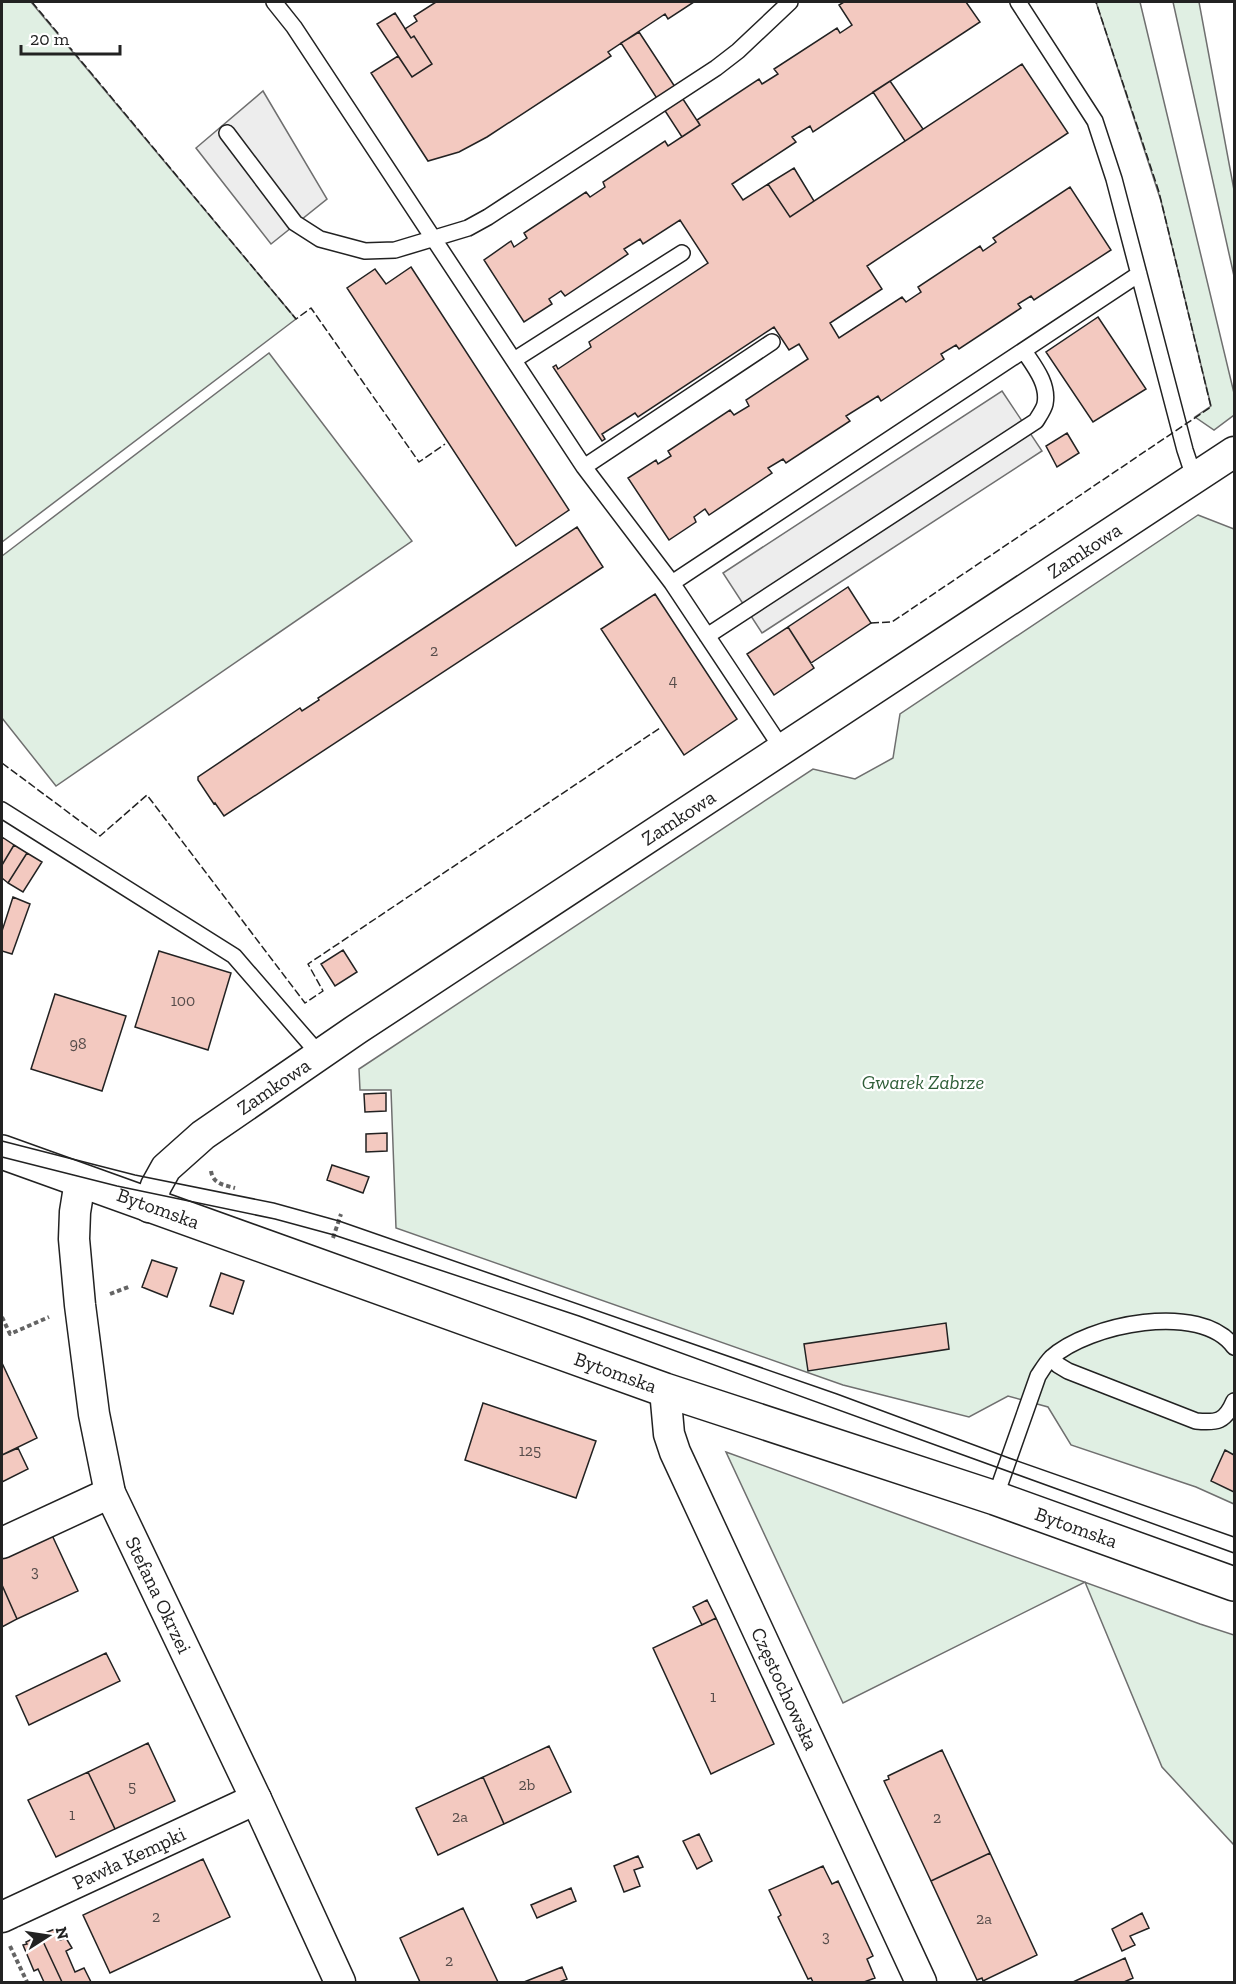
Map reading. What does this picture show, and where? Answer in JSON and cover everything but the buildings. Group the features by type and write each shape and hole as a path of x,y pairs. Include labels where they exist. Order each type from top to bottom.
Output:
{"street":[{"name":"Zamkowa","path":"150,1206 156,1186 166,1167 180,1153 319,1054 1234,452"},
{"name":"Bytomska","path":"2,1152 665,1390 995,1498 1234,1584"},
{"name":"Stefana Okrzei","path":"80,1181 74,1239 80,1305 94,1414 110,1493 256,1799 340,1983"},
{"name":"Częstochowska","path":"665,1390 669,1434 675,1452 921,1983"},
{"path":"2,1543 110,1493"},
{"name":"Pawła Kempki","path":"5,1930 256,1799"}],"lane":[{"path":"274,2 294,27 584,467 672,583 783,750"},
{"path":"227,133 295,224 320,238 365,251 395,250 468,228 488,217 716,68 738,51 790,2"},
{"path":"1018,2 1095,121 1114,179 1185,450 1190,465 1198,477"},
{"path":"514,360 682,253"},
{"path":"672,583 1139,274"},
{"path":"584,467 772,342"},
{"path":"707,636 1036,421 1045,404 1045,389 1038,372 1024,351"},
{"path":"2,810 234,956 319,1054"},
{"path":"995,1498 1038,1376 1052,1358 1082,1339 1107,1329 1142,1321 1170,1321 1202,1327 1229,1339 1234,1347"},
{"path":"1052,1358 1068,1371 1196,1420 1211,1422 1222,1420 1229,1413 1234,1401"}],"path":[{"path":"2,1317 10,1334 80,1305"},
{"path":"5,1930 27,1983"}],"green space":[{"path":"2,2 31,2 296,319 2,542"},
{"path":"1096,2 1140,2 1234,393 1234,415 1214,430 1195,417 1211,406 1161,201"},
{"path":"1173,2 1199,2 1234,190 1234,276"},
{"path":"269,353 412,541 56,786 2,718 2,556"},
{"name":"Gwarek Zabrze","path":"1198,515 1234,529 1234,1504 1196,1487 1071,1445 1048,1407 1008,1396 969,1417 843,1385 396,1228 391,1090 360,1090 359,1069 813,769 855,779 893,758 900,714"},
{"path":"726,1452 1085,1582 843,1703"},
{"path":"1085,1582 1234,1635 1234,1845 1162,1767"}],"shaded area":[{"path":"263,91 327,199 271,244 196,148"},
{"path":"1002,391 1042,451 762,633 723,573"}],"tram line":[{"path":"2,1141 135,1175 274,1203 339,1221 837,1394 1009,1458 1234,1537"},
{"path":"2,1157 117,1186 275,1219 334,1235 579,1316 1234,1553"}],"fence":[{"path":"32,2 296,319 311,308 419,462 445,444"},
{"path":"871,623 892,622 1211,407 1159,192 1096,2"},
{"path":"2,763 100,836 147,795 305,1003 323,991 308,964 660,728"}]}
